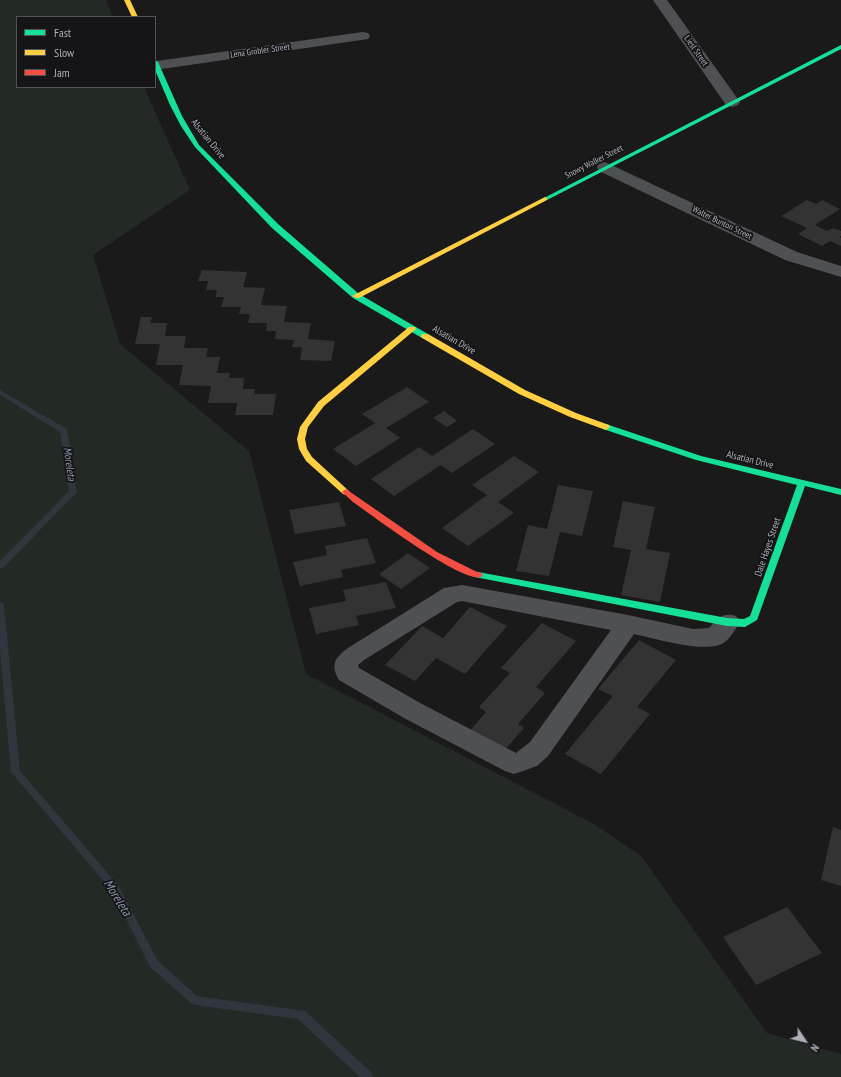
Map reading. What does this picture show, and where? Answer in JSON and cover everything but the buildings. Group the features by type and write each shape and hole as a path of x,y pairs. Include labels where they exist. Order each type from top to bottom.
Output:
{"street":[{"path":"127,0 134,16"},
{"name":"Liesl Street","path":"660,0 732,102"},
{"name":"Lena Grobler Street","path":"156,64 363,36"},
{"name":"Snowy Walker Street","path":"356,296 841,47"},
{"name":"Alsatian Drive","path":"156,64 176,114 187,133 197,146 274,226 356,296 522,392 573,415 635,438 699,458 802,484 841,492"},
{"name":"Walter Bunton Street","path":"605,167 791,256 823,268 841,272"},
{"path":"412,329 321,404 312,415 304,427 301,439 303,449 309,459 316,466 356,500 434,554 464,571 473,574 728,622 716,636 693,638 628,624 462,593 452,594 356,654 346,662 347,673 413,711 514,764 528,759 539,749 628,624"},
{"name":"Dale Hayes Street","path":"728,622 744,624 754,618 802,484"}],"shaded area":[{"path":"0,0 106,0 113,16 16,16 16,88 144,88 190,190 93,255 120,344 249,451 306,674 594,824 641,856 767,1033 841,1054 841,1077 0,1077"}],"waterway":[{"name":"Moreleta","path":"0,392 64,431 73,492 0,566"},
{"name":"Moreleta","path":"0,605 16,772 115,888 154,964 195,1000 301,1014 368,1077"}],"traffic: fast":[{"path":"545,199 841,47"},
{"path":"156,64 179,116 197,146 275,226 356,296 425,336"},
{"path":"606,427 699,458 841,492"},
{"path":"478,575 727,622 745,623 754,618 802,484"}],"traffic: slow":[{"path":"127,0 135,16"},
{"path":"356,296 545,199"},
{"path":"346,492 309,459 303,449 301,439 304,427 321,404 412,329"},
{"path":"425,336 522,392 573,415 606,427"}],"traffic: jam":[{"path":"346,492 434,554 473,574 478,575"}]}
